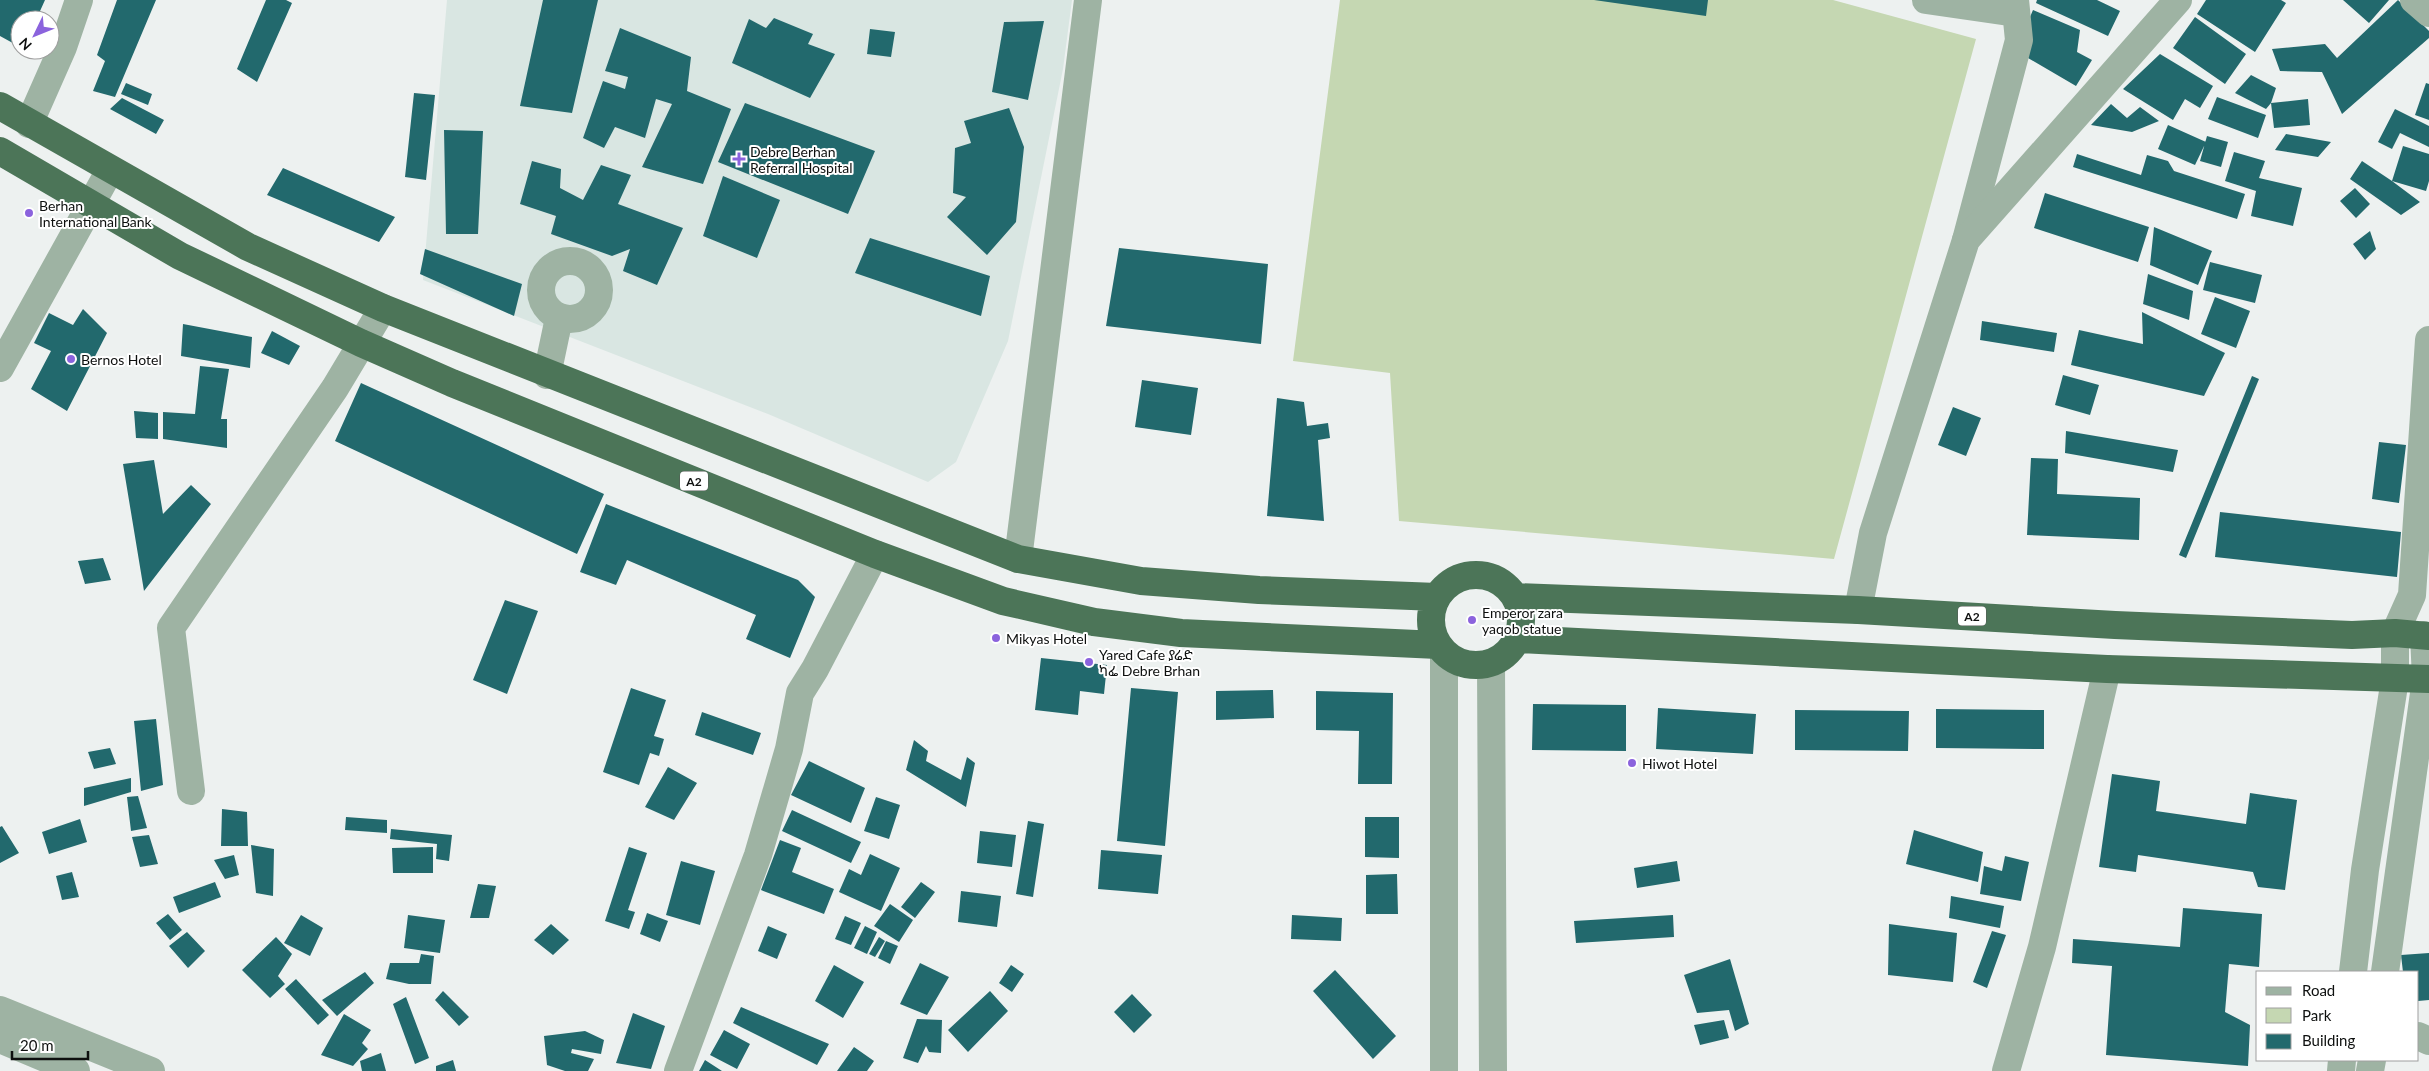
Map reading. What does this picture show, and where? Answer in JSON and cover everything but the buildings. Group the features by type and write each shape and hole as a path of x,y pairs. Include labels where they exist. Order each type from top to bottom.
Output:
{"highway":[{"path":"0,106 248,247 383,308 547,375 1018,560 1140,580 1259,590 1437,597"},
{"name":"A2","path":"0,151 180,256 361,343 452,383 874,554 1003,601 1094,622 1180,633 1441,649"},
{"path":"1476,574 1491,577 1505,585 1515,597 1521,610 1522,625 1518,639 1502,658 1492,663 1479,666 1466,665 1441,649 1430,621 1437,597 1447,585 1454,581 1476,574"},
{"name":"A2","path":"1515,597 1858,610 2144,626 2352,635 2395,633 2427,635"},
{"path":"1518,639 2107,669 2428,679"}],"street":[{"path":"29,124 63,47 79,0"},
{"path":"1018,560 1088,0"},
{"path":"1858,610 1873,534 1966,240 2019,40 2016,7 1926,0"},
{"path":"1966,240 2178,0"},
{"path":"2414,0 2429,13"},
{"path":"0,368 110,170"},
{"path":"190,791 170,628 335,388 383,308"},
{"path":"547,375 559,318"},
{"path":"2353,971 2365,870 2394,679 2395,633 2412,595 2429,340"},
{"path":"678,1071 758,855 789,750 800,693 815,670 874,554"},
{"path":"2385,971 2428,679 2427,635 2412,595"},
{"path":"1441,649 1444,1071"},
{"path":"1492,663 1493,1071"},
{"path":"2006,1071 2042,947 2107,669"},
{"path":"0,1010 151,1071"},
{"path":"0,1039 76,1071"}],"shaded area":[{"name":"Debre Berhan Referral Hospital","path":"447,0 1072,0 1063,69 1008,341 956,462 928,482 768,414 423,280"}],"green space":[{"path":"1340,0 1833,0 1976,39 1834,559 1399,521 1390,373 1293,361"}],"place":[{"name":"Debre Berhan Referral Hospital","path":"739,159"},
{"name":"Berhan International Bank","path":"29,213"},
{"name":"Bernos Hotel","path":"71,359"},
{"name":"Emperor zara yaqob statue","path":"1472,620"},
{"name":"Mikyas Hotel","path":"996,638"},
{"name":"Yared Cafe ያሬድ ካፌ Debre Brhan","path":"1089,662"},
{"name":"Hiwot Hotel","path":"1632,763"}]}
